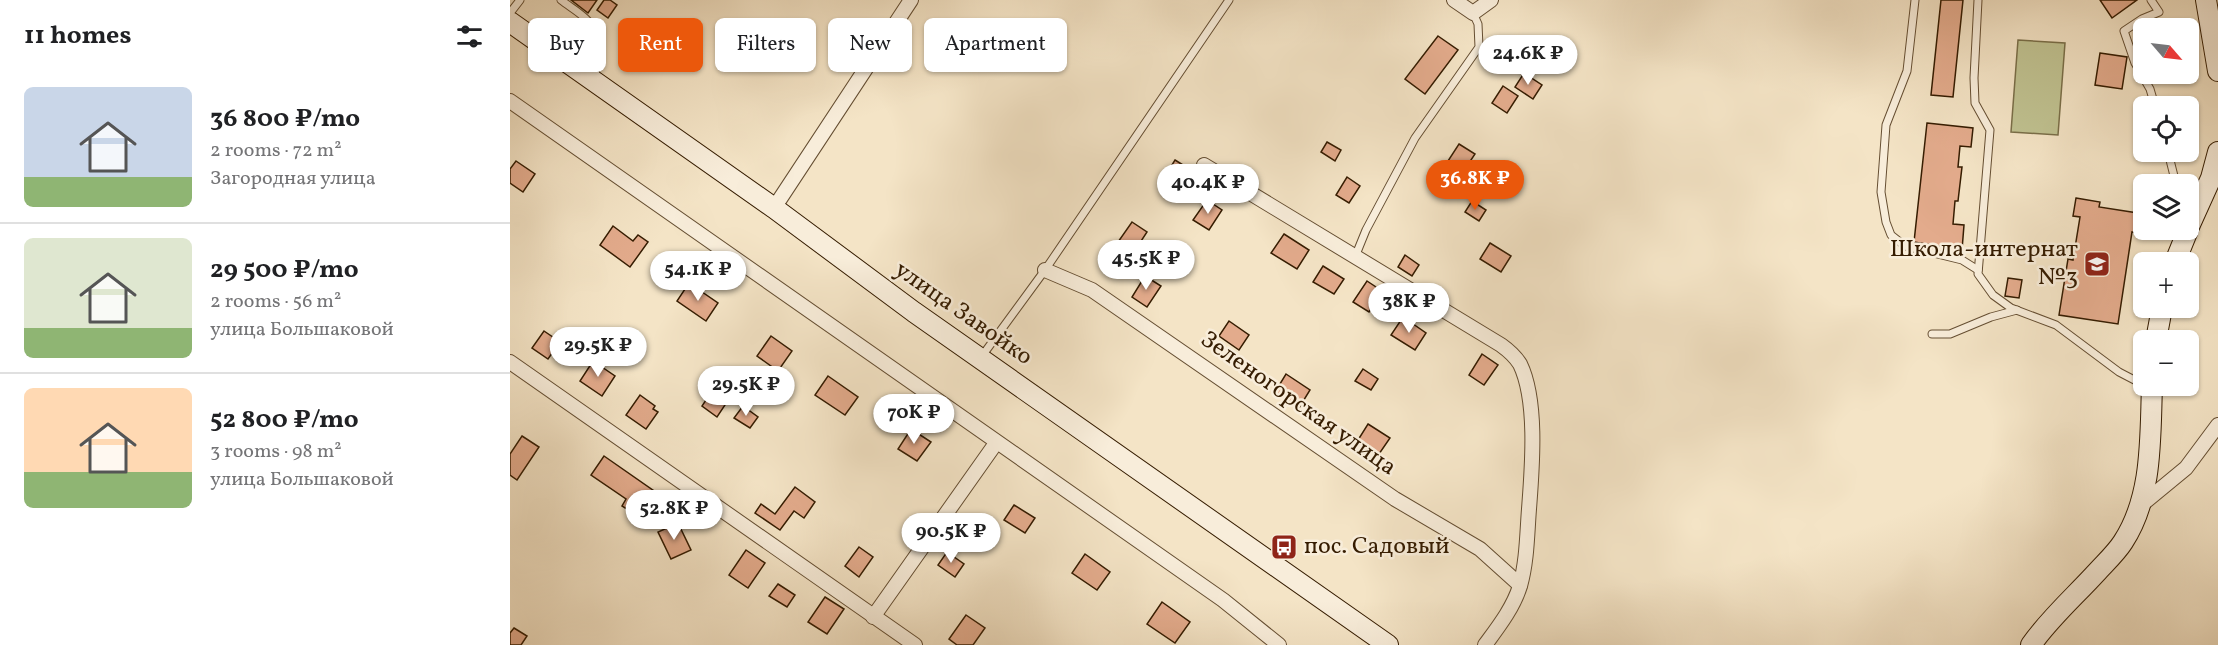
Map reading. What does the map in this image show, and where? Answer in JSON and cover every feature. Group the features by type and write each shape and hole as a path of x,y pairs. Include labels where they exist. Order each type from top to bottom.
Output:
{"main road":[{"path":"2210,3 2218,71"},
{"name":"улица Завойко","path":"510,22 774,208 914,312 1388,645"},
{"path":"2199,206 2211,178 2218,152"},
{"path":"2031,645 2045,626 2122,544 2132,526 2140,506 2148,468 2152,420 2149,396"}],"street":[{"path":"774,208 912,0"},
{"path":"1454,0 1473,12 1491,0"},
{"path":"510,101 1223,600 1279,645"},
{"path":"1204,165 1501,345 1518,362 1527,391 1533,448 1525,566 1509,610 1485,645"},
{"name":"Зеленогорская улица","path":"1045,270 1092,290 1395,499 1480,549 1520,585"},
{"path":"510,362 915,645"},
{"path":"2140,506 2186,468 2218,425"},
{"path":"873,617 996,443"}],"lane":[{"path":"510,13 520,0"},
{"path":"561,0 588,20 593,28 593,57 597,84"},
{"path":"980,358 1045,270 1229,0"},
{"path":"1915,0 1907,71 1886,125 1881,192 1886,222 1891,236 1905,246 1962,260 1978,270"},
{"path":"1978,0 1975,103 1990,130 1977,274 1993,295 2017,310 2056,325 2133,379"},
{"path":"2151,0 2159,12 2142,19 2124,31 2135,63 2152,96"},
{"path":"1355,257 1366,230 1415,138 1479,47 1478,24 1473,12"},
{"path":"1932,334 1950,334 1991,317 2017,310"}],"green space":[{"path":"2018,40 2065,43 2058,135 2011,132"}],"building":[{"path":"571,0 597,0 588,13"},
{"path":"604,0 610,0 617,5 608,18 597,10"},
{"path":"1941,0 1963,0 1953,97 1931,95"},
{"path":"2100,0 2137,0 2112,18"},
{"path":"1438,36 1458,50 1425,94 1405,79"},
{"path":"2100,53 2127,57 2122,89 2095,85"},
{"path":"1524,73 1542,85 1533,99 1515,87"},
{"path":"1503,86 1518,96 1507,113 1492,103"},
{"path":"1927,123 1973,128 1971,147 1960,146 1958,167 1962,167 1953,224 1964,225 1962,250 1914,242"},
{"path":"1327,142 1341,150 1335,161 1321,152"},
{"path":"1459,144 1475,154 1461,175 1446,164"},
{"path":"1175,160 1191,170 1177,191 1162,181"},
{"path":"516,161 535,174 523,192 510,183 510,169"},
{"path":"1347,177 1360,186 1349,203 1336,195"},
{"name":"Школа-интернат №3","path":"2076,198 2100,202 2099,207 2133,212 2133,232 2118,324 2059,315 2068,259 2073,260 2080,217 2073,216"},
{"path":"1207,200 1222,210 1209,230 1193,220"},
{"path":"1472,201 1486,210 1479,221 1465,212"},
{"path":"1132,222 1147,232 1134,252 1118,242"},
{"path":"613,226 633,241 638,235 648,242 630,267 600,245"},
{"path":"1284,234 1309,250 1297,269 1271,253"},
{"path":"1490,243 1511,256 1501,272 1480,259"},
{"path":"1405,255 1419,265 1412,276 1398,267"},
{"path":"1323,266 1344,279 1334,294 1313,282"},
{"path":"1145,276 1161,286 1147,307 1132,297"},
{"path":"2008,278 2022,280 2019,298 2005,296"},
{"path":"1367,281 1382,291 1369,312 1353,302"},
{"path":"689,283 718,303 706,321 677,301"},
{"path":"1403,317 1426,333 1415,350 1391,335"},
{"path":"1229,321 1249,335 1239,350 1219,336"},
{"path":"544,331 560,342 548,359 532,348"},
{"path":"771,336 792,351 778,371 757,356"},
{"path":"1482,354 1498,365 1484,385 1469,375"},
{"path":"593,361 615,376 602,396 580,381"},
{"path":"1363,369 1378,379 1371,390 1355,381"},
{"path":"1286,374 1310,390 1299,408 1275,392"},
{"path":"828,376 858,397 845,415 815,395"},
{"path":"710,394 725,405 717,417 702,406"},
{"path":"640,395 655,406 653,409 658,412 646,429 626,415"},
{"path":"743,406 758,417 750,428 734,418"},
{"path":"1368,424 1390,438 1379,454 1358,440"},
{"path":"911,429 931,442 917,461 898,449"},
{"path":"522,436 539,447 517,480 510,475 510,454"},
{"path":"604,456 657,493 641,518 622,506 626,499 591,475"},
{"path":"795,487 815,502 804,518 794,511 780,530 755,513 761,504 775,514"},
{"path":"1014,505 1035,518 1025,533 1004,520"},
{"path":"678,523 691,550 671,559 658,532"},
{"path":"859,547 873,557 859,577 845,566"},
{"path":"746,550 765,563 748,588 729,575"},
{"path":"947,552 964,564 955,577 938,565"},
{"path":"1085,554 1110,572 1097,590 1072,573"},
{"path":"778,584 795,595 787,607 769,596"},
{"path":"825,597 844,609 827,634 808,622"},
{"path":"1162,602 1190,622 1175,643 1147,624"},
{"path":"966,615 985,628 973,645 957,645 949,639"},
{"path":"514,628 527,636 521,645 510,645 510,633"}],"place":[{"name":"Школа-интернат №3","path":"2097,264"},
{"name":"пос. Садовый","path":"1284,547"}]}
